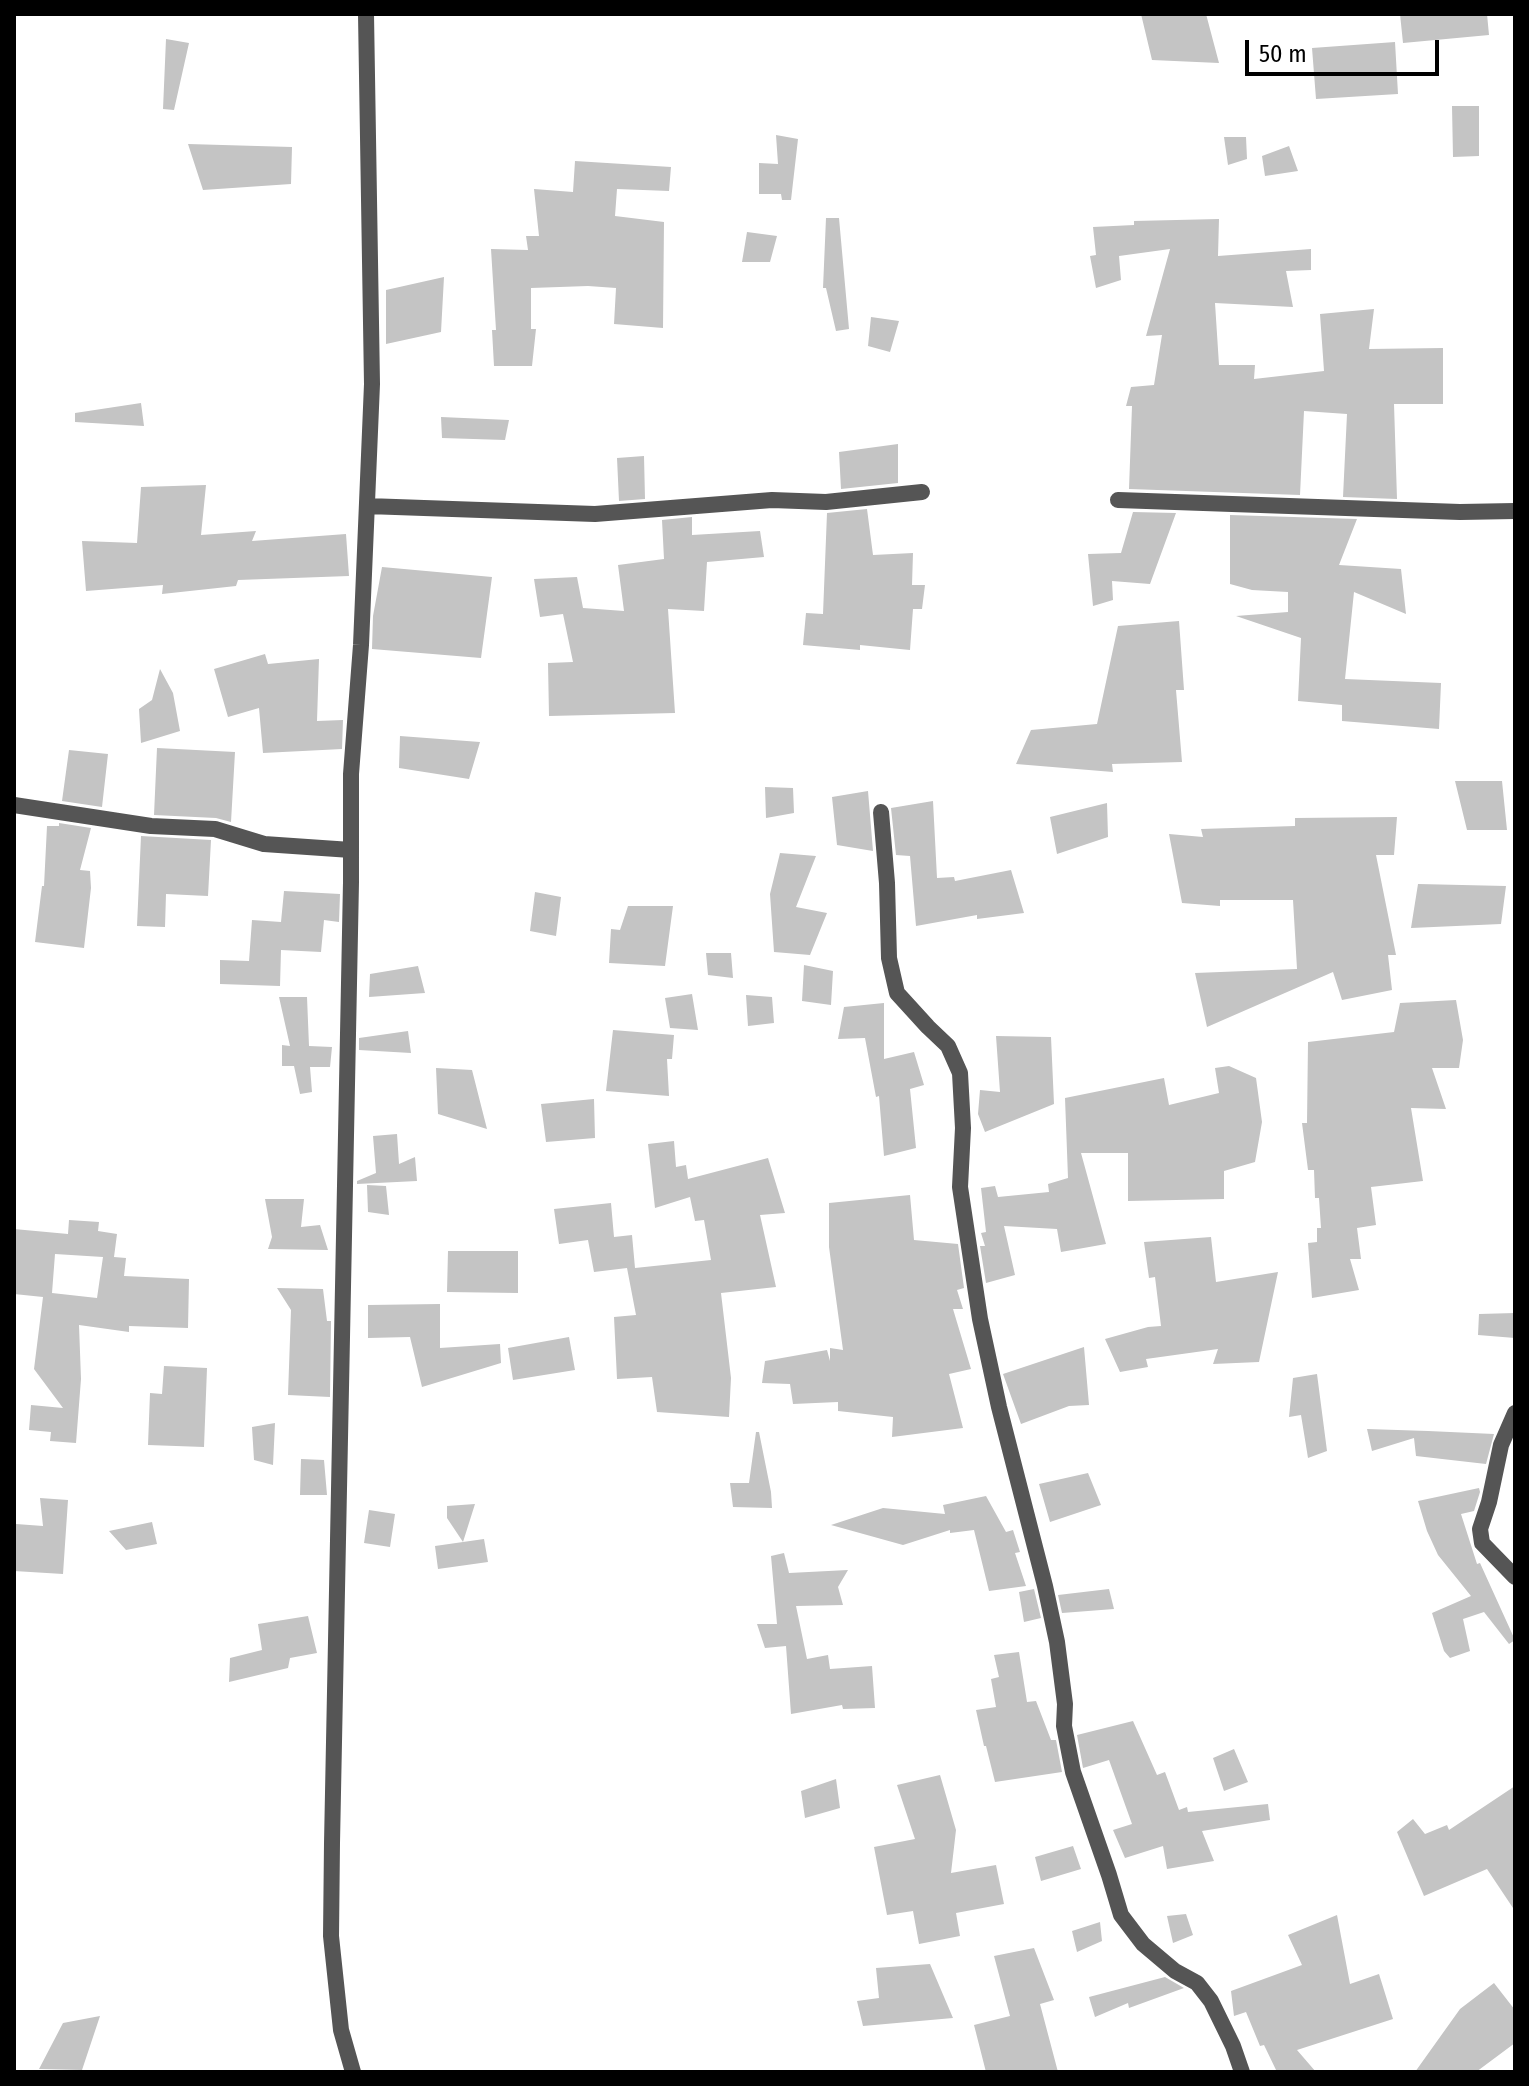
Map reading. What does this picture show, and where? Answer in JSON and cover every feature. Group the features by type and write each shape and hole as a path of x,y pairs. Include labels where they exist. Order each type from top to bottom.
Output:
{"street":[{"path":"353,2072 341,2030 331,1936 351,774 361,645 372,384 366,14"},
{"path":"367,506 595,514 772,500 826,502 922,492"},
{"path":"1118,500 1515,511"},
{"path":"14,805 151,826 215,829 264,844 351,850"},
{"path":"881,812 889,958 897,993 948,1046 960,1073 963,1128 960,1187 980,1319 1054,1628 1065,1704 1064,1726 1073,1772 1121,1915 1143,1944 1175,1971 1197,1983 1211,2001 1242,2072"},
{"path":"1515,1413 1501,1445 1480,1529 1482,1543 1515,1577"}],"building":[{"path":"1141,14 1206,14 1219,63 1152,60"},
{"path":"1400,14 1487,14 1489,35 1403,43"},
{"path":"166,39 189,43 174,110 163,109"},
{"path":"1395,42 1398,94 1316,99 1312,48"},
{"path":"1452,106 1479,106 1479,156 1453,157"},
{"path":"776,135 798,139 791,200 782,200 781,194 759,194 759,163 778,164"},
{"path":"1224,137 1246,137 1247,159 1228,165"},
{"path":"188,144 292,147 291,184 203,190"},
{"path":"1289,146 1298,171 1265,176 1262,156"},
{"path":"575,161 671,167 669,191 617,189 615,216 664,222 663,328 614,324 616,288 531,288 531,329 536,329 532,366 494,366 492,330 496,330 491,249 528,250 526,236 539,236 534,189 573,192"},
{"path":"826,218 839,218 849,329 836,331 826,288 823,288"},
{"path":"1219,219 1218,256 1311,249 1311,270 1286,271 1293,307 1215,303 1219,365 1255,365 1254,379 1324,371 1320,314 1374,309 1369,349 1443,348 1443,404 1394,404 1397,499 1343,497 1347,414 1304,411 1300,495 1129,489 1132,406 1126,406 1131,387 1154,385 1162,335 1146,336 1170,249 1119,256 1121,280 1096,288 1090,256 1096,255 1093,227 1134,225 1134,221"},
{"path":"747,232 777,236 770,262 742,262"},
{"path":"444,277 441,332 386,344 386,290"},
{"path":"871,317 899,321 890,352 868,346"},
{"path":"141,403 144,426 75,422 75,413"},
{"path":"441,417 509,420 505,440 442,438"},
{"path":"898,444 898,483 841,489 839,452"},
{"path":"644,456 645,499 619,501 617,458"},
{"path":"206,485 201,535 256,531 252,541 346,534 349,576 238,580 236,586 162,594 163,585 86,591 82,541 137,543 141,487"},
{"path":"867,509 873,555 913,553 912,585 925,585 922,609 913,609 910,650 860,645 860,650 803,645 806,613 823,614 827,513"},
{"path":"1133,512 1176,513 1150,584 1112,581 1113,600 1093,606 1088,554 1121,553"},
{"path":"1230,515 1357,519 1339,565 1401,569 1406,614 1354,592 1345,679 1441,683 1439,729 1342,721 1342,705 1298,701 1301,638 1236,616 1288,612 1288,592 1252,590 1230,584"},
{"path":"692,517 692,535 760,531 764,557 707,562 704,611 668,609 675,713 549,716 548,663 573,662 563,614 540,617 534,579 577,577 583,608 624,611 618,565 664,559 662,520"},
{"path":"382,567 492,577 481,658 372,649 373,616"},
{"path":"1179,621 1184,690 1176,690 1182,762 1112,764 1113,772 1016,764 1031,730 1097,724 1118,626"},
{"path":"265,654 268,664 319,659 317,721 343,720 342,749 263,753 259,708 228,717 214,669"},
{"path":"160,669 173,693 180,731 141,743 139,709 152,700"},
{"path":"400,736 480,742 469,779 399,768"},
{"path":"157,748 235,752 231,822 216,818 154,815"},
{"path":"69,750 108,754 102,807 62,801"},
{"path":"1455,781 1502,781 1507,830 1467,830"},
{"path":"765,787 793,788 794,813 766,818"},
{"path":"868,791 873,851 837,845 832,797"},
{"path":"933,801 937,878 954,877 955,881 1011,870 1024,913 977,919 977,915 916,926 910,856 896,855 891,808"},
{"path":"1107,803 1108,837 1057,854 1050,817"},
{"path":"1397,817 1394,855 1376,855 1396,955 1388,955 1392,990 1342,1000 1333,972 1207,1027 1195,973 1297,969 1293,900 1220,900 1220,906 1182,903 1169,834 1203,837 1201,829 1295,826 1295,818"},
{"path":"59,823 91,828 80,870 90,871 91,888 84,948 35,942 44,886 47,826 59,826"},
{"path":"141,836 211,840 208,896 166,894 165,927 137,926"},
{"path":"780,853 816,856 796,907 827,913 810,955 774,952 770,894"},
{"path":"1418,884 1506,886 1501,924 1411,928"},
{"path":"284,891 340,894 339,922 324,920 321,952 281,950 280,986 220,984 220,960 249,961 252,920 281,922"},
{"path":"535,892 561,897 556,936 530,931"},
{"path":"628,906 673,906 665,966 609,963 611,929 620,930"},
{"path":"706,953 731,953 733,978 708,975"},
{"path":"804,965 833,971 831,1005 802,1001"},
{"path":"418,966 425,993 369,997 370,974"},
{"path":"692,994 698,1030 670,1028 665,998"},
{"path":"746,995 772,997 774,1023 748,1026"},
{"path":"279,997 307,997 309,1046 332,1047 330,1067 310,1067 312,1092 300,1094 294,1066 282,1066 282,1045 290,1046"},
{"path":"1456,1000 1463,1040 1459,1068 1432,1068 1446,1109 1411,1108 1423,1181 1371,1187 1376,1225 1357,1228 1361,1259 1350,1259 1359,1290 1312,1298 1308,1243 1317,1242 1317,1228 1321,1228 1314,1170 1308,1170 1302,1123 1307,1123 1308,1042 1394,1032 1400,1003"},
{"path":"884,1003 884,1059 914,1052 924,1085 910,1089 916,1148 884,1156 879,1096 876,1097 865,1038 838,1039 844,1007"},
{"path":"613,1030 674,1035 672,1059 667,1059 669,1096 606,1091"},
{"path":"408,1031 411,1053 359,1050 359,1038"},
{"path":"996,1036 1051,1037 1054,1104 985,1132 978,1114 980,1090 1000,1092"},
{"path":"1229,1066 1256,1078 1262,1122 1255,1162 1224,1171 1224,1199 1128,1201 1128,1153 1081,1153 1106,1244 1061,1252 1057,1229 1004,1226 1015,1275 986,1283 980,1246 985,1246 981,1233 986,1232 981,1188 995,1186 998,1197 1049,1192 1048,1184 1068,1178 1065,1098 1164,1078 1169,1105 1219,1093 1215,1068"},
{"path":"436,1068 472,1070 487,1129 438,1114"},
{"path":"594,1099 595,1138 546,1142 541,1104"},
{"path":"397,1134 399,1164 415,1157 417,1181 357,1184 357,1181 376,1173 373,1136"},
{"path":"674,1141 676,1167 686,1165 688,1179 768,1158 785,1213 760,1215 776,1287 721,1293 731,1378 729,1417 657,1412 652,1377 617,1379 614,1317 636,1315 627,1268 594,1272 588,1240 559,1244 554,1209 611,1203 614,1237 632,1235 635,1268 711,1260 704,1220 695,1221 690,1197 655,1208 648,1144"},
{"path":"367,1185 386,1186 389,1215 368,1212"},
{"path":"910,1195 914,1240 958,1244 964,1288 957,1290 963,1309 953,1309 971,1369 949,1374 963,1428 892,1437 893,1417 838,1411 838,1402 793,1404 790,1384 762,1383 765,1361 827,1350 830,1361 830,1348 843,1350 829,1247 829,1203"},
{"path":"265,1199 304,1199 301,1227 320,1225 328,1250 268,1249 272,1237"},
{"path":"69,1220 99,1222 98,1231 117,1234 114,1257 126,1258 124,1276 189,1279 188,1328 129,1326 129,1332 79,1325 81,1379 76,1443 50,1441 51,1432 29,1430 31,1405 63,1408 34,1369 43,1297 14,1294 14,1229 68,1234","holes":["55,1254 103,1257 97,1298 52,1293"]},
{"path":"1211,1237 1216,1282 1278,1272 1259,1362 1213,1364 1218,1349 1146,1359 1148,1367 1120,1372 1105,1339 1161,1326 1155,1277 1149,1278 1144,1242"},
{"path":"448,1251 518,1251 518,1293 447,1292"},
{"path":"277,1288 323,1289 327,1321 331,1321 330,1397 288,1395 291,1310"},
{"path":"440,1304 440,1348 500,1344 501,1363 422,1387 410,1337 368,1338 368,1305"},
{"path":"1515,1313 1515,1338 1478,1335 1479,1314"},
{"path":"569,1337 575,1370 513,1380 508,1348"},
{"path":"1084,1347 1089,1405 1069,1406 1021,1424 1003,1374"},
{"path":"164,1366 207,1368 204,1447 148,1445 150,1393 162,1394"},
{"path":"1317,1374 1327,1451 1308,1458 1301,1415 1289,1417 1293,1378"},
{"path":"275,1423 273,1465 254,1460 252,1427"},
{"path":"1367,1429 1494,1434 1486,1464 1416,1456 1414,1438 1372,1451"},
{"path":"756,1432 759,1432 772,1508 733,1507 730,1483 749,1483"},
{"path":"301,1459 324,1460 327,1495 300,1495"},
{"path":"1088,1473 1101,1505 1050,1522 1039,1484"},
{"path":"1479,1488 1474,1511 1461,1514 1477,1564 1480,1563 1515,1640 1509,1644 1484,1612 1463,1619 1470,1651 1450,1658 1444,1651 1432,1613 1471,1596 1438,1555 1418,1501"},
{"path":"986,1496 1006,1532 1013,1530 1020,1552 1015,1553 1026,1586 989,1591 974,1530 950,1533 950,1530 903,1545 831,1525 883,1508 945,1514 943,1505"},
{"path":"40,1498 68,1500 63,1574 14,1571 16,1524 43,1526"},
{"path":"475,1504 463,1542 447,1518 447,1506"},
{"path":"369,1510 395,1514 390,1547 364,1543"},
{"path":"152,1522 157,1544 126,1550 109,1531"},
{"path":"484,1539 488,1562 438,1569 435,1546"},
{"path":"784,1553 789,1573 848,1570 838,1587 843,1605 796,1606 807,1659 828,1655 830,1669 872,1666 875,1708 843,1709 842,1705 791,1714 786,1646 765,1648 757,1624 777,1624 771,1556"},
{"path":"1034,1589 1041,1618 1024,1622 1019,1592"},
{"path":"1109,1589 1114,1609 1062,1613 1058,1595"},
{"path":"308,1616 317,1653 290,1658 288,1668 229,1682 230,1658 262,1650 258,1624"},
{"path":"1019,1652 1027,1702 1036,1701 1051,1740 1056,1740 1062,1772 995,1782 976,1710 996,1707 991,1679 999,1677 994,1655"},
{"path":"1133,1721 1157,1775 1165,1772 1179,1810 1187,1807 1188,1812 1268,1804 1270,1820 1202,1831 1214,1861 1167,1869 1163,1846 1125,1858 1113,1830 1132,1824 1109,1760 1083,1768 1077,1735"},
{"path":"1234,1749 1248,1782 1224,1791 1213,1758"},
{"path":"940,1775 956,1830 951,1873 996,1865 1004,1904 956,1913 960,1936 919,1944 913,1911 887,1915 874,1847 915,1839 897,1785"},
{"path":"836,1779 840,1808 805,1818 801,1791"},
{"path":"1515,1786 1515,1911 1487,1869 1424,1896 1397,1832 1413,1819 1425,1834 1447,1825 1449,1830"},
{"path":"1073,1846 1081,1869 1041,1881 1035,1857"},
{"path":"1186,1914 1193,1935 1173,1943 1167,1916"},
{"path":"1337,1915 1350,1984 1379,1974 1393,2019 1297,2050 1316,2072 1277,2072 1264,2045 1260,2046 1246,2012 1234,2016 1231,1991 1302,1965 1288,1935"},
{"path":"1100,1922 1102,1941 1077,1952 1072,1931"},
{"path":"1034,1948 1054,2000 1040,2004 1058,2072 986,2072 974,2025 1010,2016 994,1956"},
{"path":"930,1964 953,2018 863,2026 857,2001 879,1998 876,1968"},
{"path":"1165,1977 1184,1988 1129,2008 1128,2003 1095,2017 1089,1997"},
{"path":"1494,1983 1515,2010 1515,2043 1476,2072 1415,2072 1460,2009"},
{"path":"100,2016 82,2070 39,2069 63,2023"}]}
